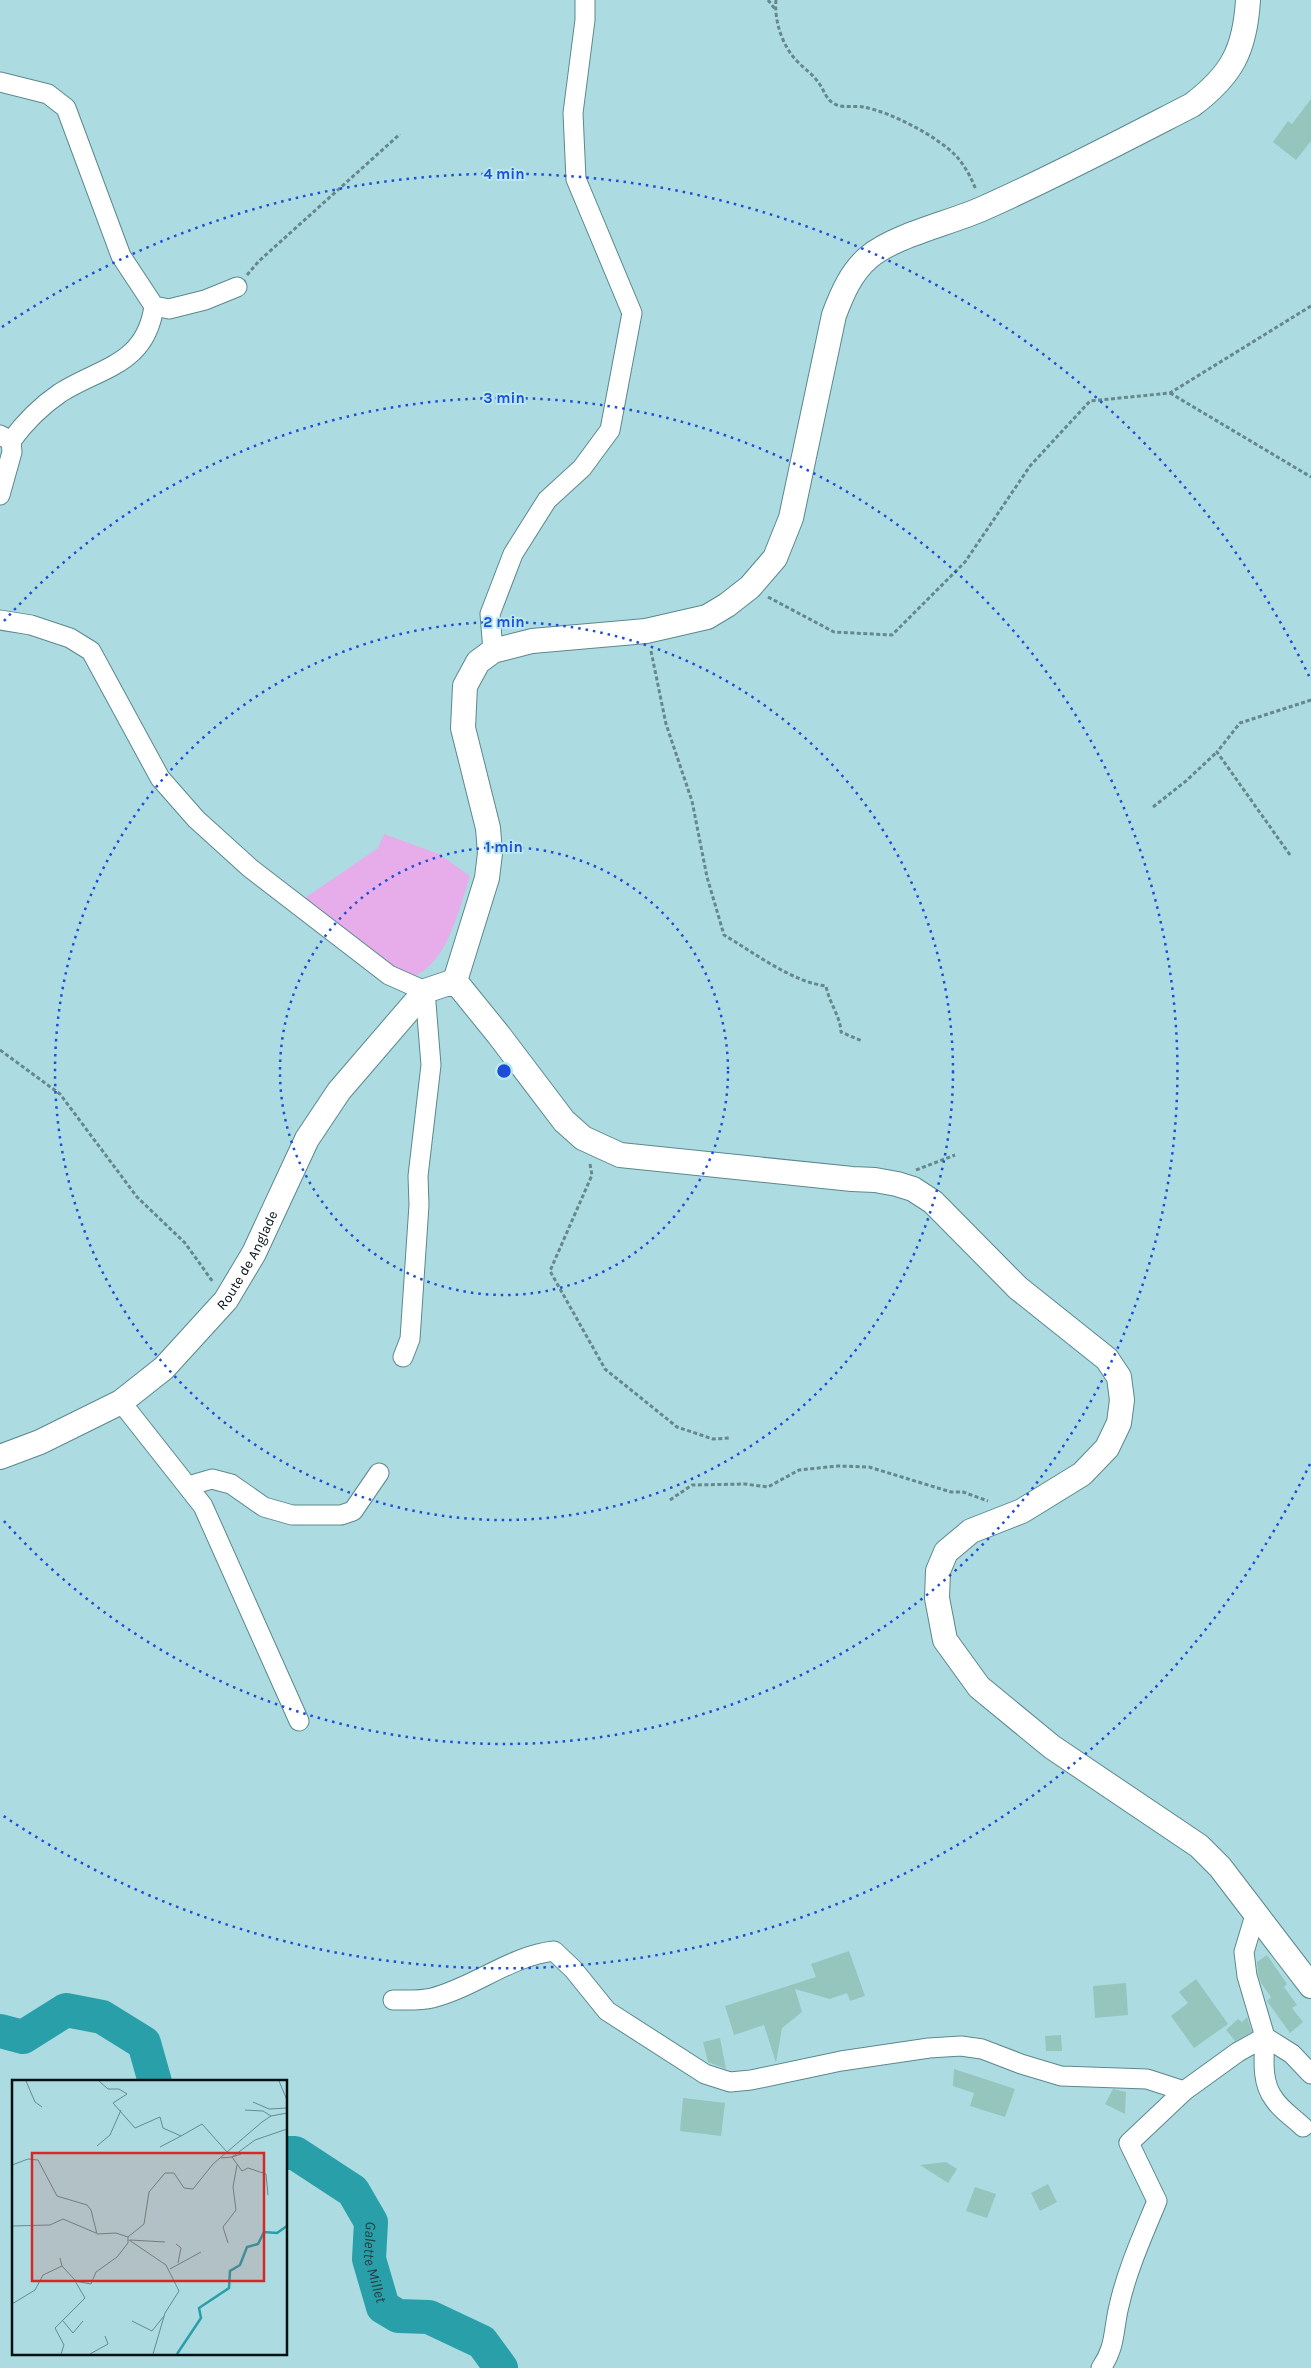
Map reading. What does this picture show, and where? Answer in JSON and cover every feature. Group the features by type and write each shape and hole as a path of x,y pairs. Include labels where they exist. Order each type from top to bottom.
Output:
{"street":[{"path":"493,652 490,614 513,554 547,500 582,468 610,430 632,313 576,180 572,113 585,20 585,0"},
{"path":"455,981 487,878 490,853 488,828 463,728 464,686 478,662 493,652 532,641 646,631 707,617 750,588 775,558 791,518 834,315 844,290 852,277 869,257 886,246 983,209 1177,113 1214,89 1235,60 1246,25 1248,0"},
{"path":"0,82 48,94 66,108 121,256 154,306 152,320 134,350 117,364 61,392 6,438 12,452 0,495"},
{"path":"154,306 170,309 206,300 237,287"},
{"path":"0,620 31,625 70,638 91,652 160,778 196,819 250,868 388,975 425,991 455,981"},
{"path":"455,981 564,1121 583,1138 620,1155 898,1184 913,1189 933,1202 1018,1288 1107,1358 1119,1377 1122,1400 1119,1423 1107,1448 1082,1474 1022,1511 971,1531 946,1552 938,1571 937,1598 945,1640 979,1687 1052,1747 1199,1846 1220,1867 1255,1916 1311,1986"},
{"path":"403,1357 410,1339 419,1205 418,1176 431,1065 425,991"},
{"name":"Route de Anglade","path":"0,1457 40,1442 121,1402 164,1368 226,1300 254,1253 307,1139 339,1091 425,991"},
{"path":"121,1402 203,1506 300,1721"},
{"path":"188,1486 212,1479 231,1484 264,1507 292,1516 341,1516 353,1511 379,1472"},
{"path":"1255,1916 1244,1952 1246,1976 1264,2037 1266,2083 1274,2100 1303,2128"},
{"path":"393,2000 430,1999 489,1975 513,1962 538,1952 554,1951 573,1969 607,2011 705,2074 730,2082 751,2080 841,2061 929,2048 961,2046 982,2049 1021,2064 1061,2076 1147,2079 1184,2091"},
{"path":"1264,2037 1292,2054 1311,2074"},
{"path":"1101,2368 1111,2355 1119,2305 1139,2245 1158,2201 1129,2143 1184,2091 1238,2052 1264,2037"}],"path":[{"path":"768,0 775,10"},
{"path":"776,0 775,10 782,37 795,60 819,83 826,96 834,105 852,108 862,107 890,115 924,132 956,157 973,182 983,209"},
{"path":"237,287 259,261 400,134"},
{"path":"750,588 834,632 892,635 965,562 1030,466 1090,401 1170,393 1311,306"},
{"path":"1170,393 1311,477"},
{"path":"646,631 666,724 692,801 707,877 724,934 785,971 812,984 826,986 828,998 840,1022 841,1032 862,1041"},
{"path":"1153,807 1186,782 1217,752 1240,723 1311,700"},
{"path":"1217,752 1290,855"},
{"path":"0,1050 60,1094 137,1197 185,1243 226,1300"},
{"path":"596,1144 590,1166 592,1175 550,1271 606,1370 676,1427 713,1439 729,1438"},
{"path":"898,1184 922,1166 932,1164 955,1154"},
{"path":"670,1500 692,1485 745,1484 768,1487 799,1470 838,1466 869,1467 951,1492 963,1492 979,1499 1022,1511"}],"shaded area":[{"path":"384,834 439,854 470,876 455,923 440,954 430,966 417,975 402,980 302,900 378,848"}],"building":[{"path":"1311,99 1311,141 1296,160 1273,142 1288,121 1292,124"},
{"path":"849,1951 865,1996 850,2001 847,1993 830,1999 795,1989 802,2012 782,2028 776,2063 764,2025 734,2035 725,2006 816,1977 811,1964"},
{"path":"1267,1955 1287,1984 1284,1987 1297,2005 1292,2008 1303,2022 1290,2033 1267,2001 1271,1997 1261,1983 1258,1974 1257,1962"},
{"path":"1196,1979 1228,2024 1194,2048 1171,2016 1188,2003 1179,1992"},
{"path":"1126,1983 1128,2015 1095,2018 1093,1986"},
{"path":"1247,2017 1252,2032 1235,2041 1226,2030 1238,2019 1242,2022"},
{"path":"1061,2035 1062,2051 1046,2051 1045,2036"},
{"path":"720,2038 726,2069 708,2062 703,2042"},
{"path":"954,2069 1015,2089 1005,2117 970,2106 974,2093 953,2086"},
{"path":"1113,2089 1126,2092 1125,2114 1105,2104"},
{"path":"683,2098 725,2103 721,2136 680,2131"},
{"path":"946,2162 957,2169 948,2183 920,2165"},
{"path":"1048,2184 1057,2202 1040,2211 1031,2193"},
{"path":"975,2187 996,2194 987,2218 966,2211"}],"waterway":[{"name":"Galette Millet","path":"0,2031 23,2037 66,2010 102,2017 144,2043 154,2080"},
{"name":"Galette Millet","path":"288,2153 295,2153 353,2191 371,2222 369,2259 383,2307 398,2316 429,2317 482,2342 501,2368"}]}
